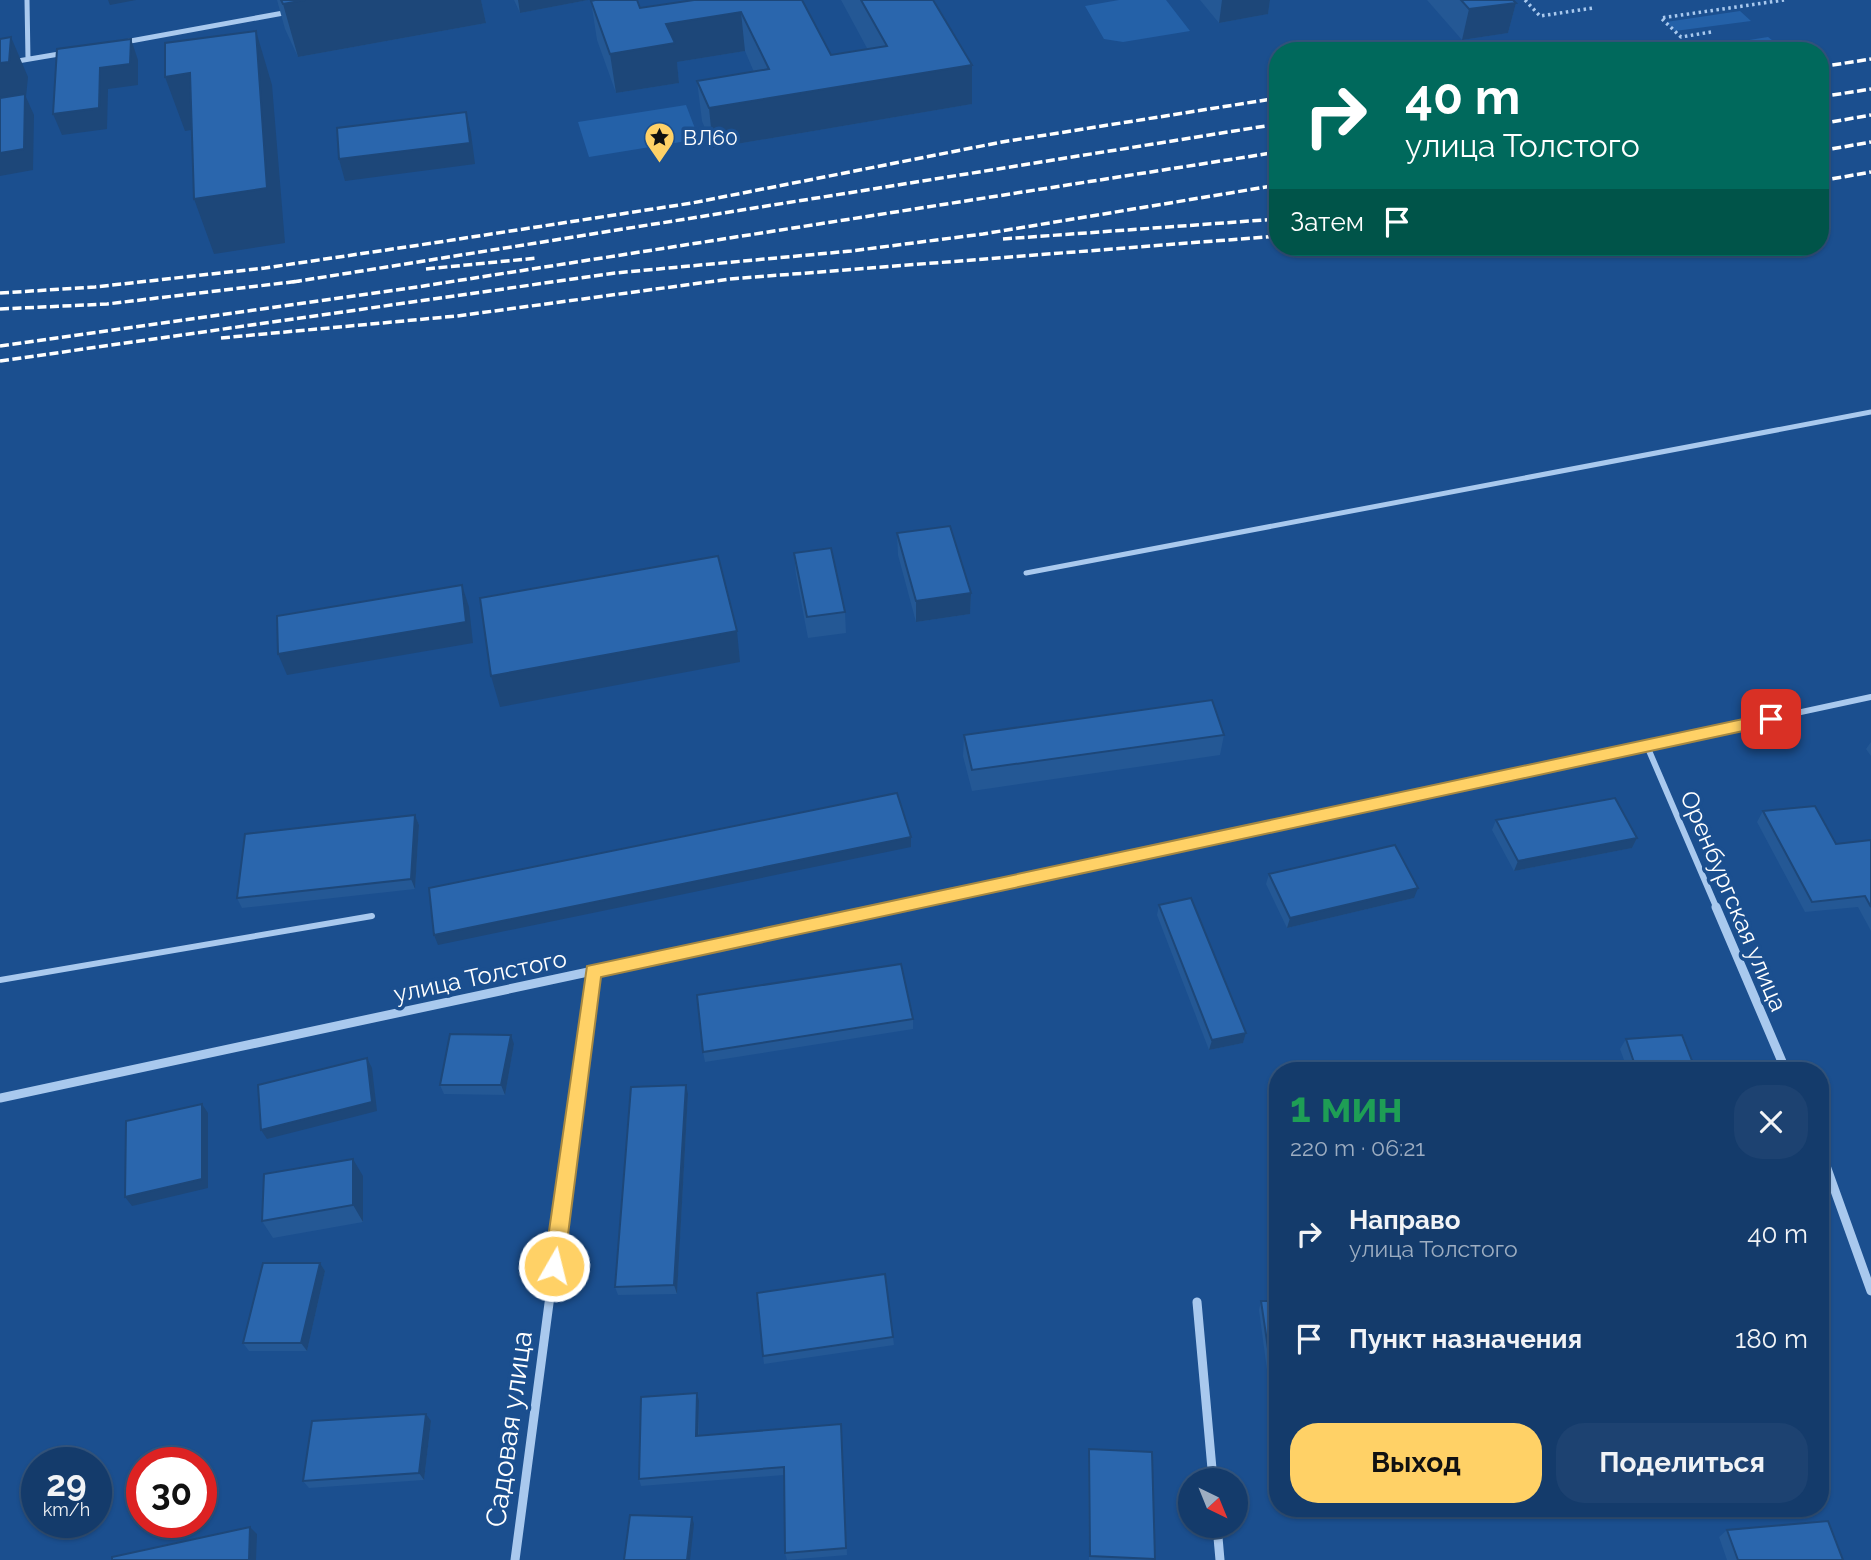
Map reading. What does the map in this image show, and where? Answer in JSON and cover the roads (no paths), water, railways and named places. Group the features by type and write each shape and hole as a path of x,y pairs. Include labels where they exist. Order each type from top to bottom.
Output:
{"street":[{"path":"27,0 28,59"},
{"path":"124,42 301,10"},
{"path":"0,64 69,52"},
{"name":"улица Толстого","path":"0,1098 1871,697"},
{"name":"Оренбургская улица","path":"1647,746 1782,1062"},
{"name":"Садовая улица","path":"515,1560 593,971"},
{"path":"1829,1174 1871,1291"},
{"path":"1197,1302 1212,1468"},
{"path":"1218,1538 1220,1560"}],"lane":[{"path":"1026,573 1871,412"},
{"path":"0,980 372,916"}],"railway":[{"path":"1829,66 1871,59"},
{"path":"1829,96 1871,89"},
{"path":"0,293 95,287 265,268 433,243 692,203 1002,142 1269,99"},
{"path":"1829,122 1871,115"},
{"path":"297,281 1269,125"},
{"path":"1829,149 1871,142"},
{"path":"0,346 417,287 1269,153"},
{"path":"1829,179 1871,172"},
{"path":"0,361 615,273 851,251 983,234 1269,186"},
{"path":"1003,239 1269,220"},
{"path":"221,338 457,316 730,279 1269,237"},
{"path":"426,269 537,258"},
{"path":"0,309 107,304 297,281"},
{"path":"293,282 297,281"}],"place":[{"name":"ВЛ60","path":"660,164"}]}
